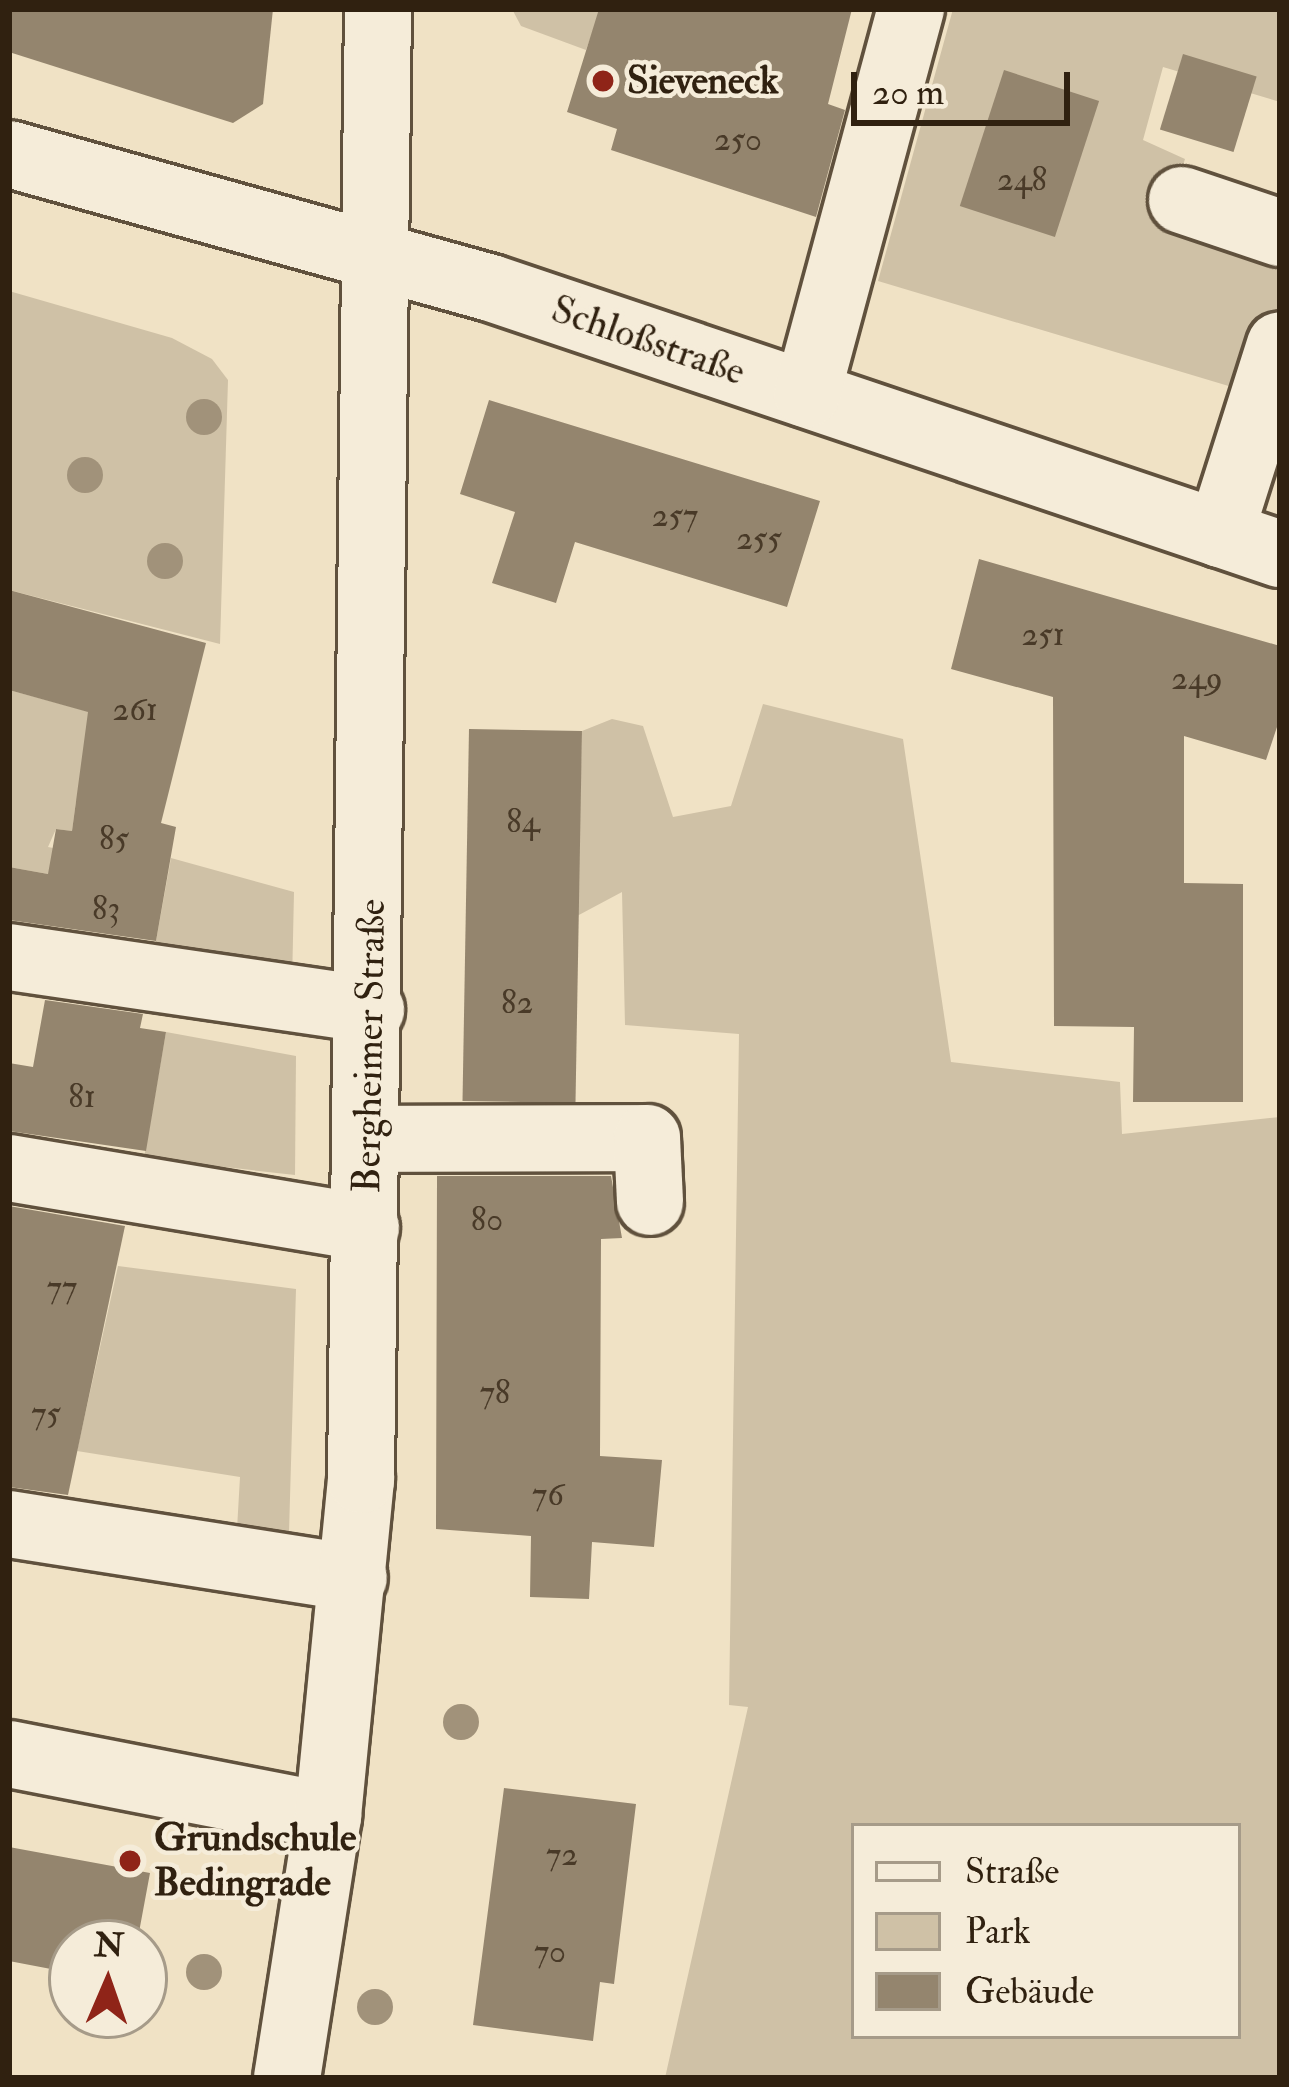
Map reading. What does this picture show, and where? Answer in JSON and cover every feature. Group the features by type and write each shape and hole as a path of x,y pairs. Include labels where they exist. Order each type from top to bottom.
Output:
{"street":[{"name":"Bergheimer Straße","path":"287,2078 328,1816 354,1578 371,1010 371,254 378,9"},
{"path":"806,394 911,9"},
{"name":"Schloßstraße","path":"9,154 371,254 1250,544"},
{"path":"1182,200 1280,233"},
{"path":"1250,544 1280,345"},
{"path":"9,957 371,1010"},
{"path":"367,1139 646,1138 650,1202"},
{"path":"9,1168 366,1228"},
{"path":"9,1524 354,1578"},
{"path":"9,1754 328,1816"}],"green space":[{"path":"512,9 803,9 594,28 586,50 521,26"},
{"path":"953,9 1280,9 1280,102 1163,67 1143,140 1185,159 1164,225 1280,266 1280,335 1262,396 878,281"},
{"path":"9,291 172,338 212,359 228,380 220,644 9,590"},
{"path":"9,690 131,723 76,801 72,831 56,829 48,847 69,851 65,877 9,867"},
{"path":"763,704 903,739 951,1062 1120,1082 1122,1134 1280,1117 1280,2078 665,2078 748,1707 729,1705 739,1034 625,1025 622,892 577,916 582,731 612,719 643,726 673,817 731,806"},
{"path":"171,858 294,892 292,984 152,963"},
{"path":"166,1032 296,1056 295,1175 144,1158"},
{"path":"118,1266 296,1289 289,1533 237,1529 240,1477 77,1451"}],"building":[{"path":"9,9 273,9 263,104 233,123 9,52"},
{"path":"599,9 852,9 828,104 845,110 816,217 611,150 617,129 567,112"},
{"path":"1183,54 1257,77 1234,152 1160,130"},
{"path":"1004,70 1099,101 1055,237 960,206"},
{"path":"489,400 820,501 787,607 575,542 556,603 492,583 515,512 460,494"},
{"path":"979,559 1280,646 1280,718 1266,760 1184,736 1184,883 1243,884 1243,1102 1133,1102 1134,1027 1054,1026 1053,697 951,669"},
{"path":"9,590 206,643 161,823 176,827 156,941 9,920 9,867 48,874 56,829 72,831 88,712 9,690"},
{"path":"469,729 582,731 575,1103 463,1101"},
{"path":"45,1000 143,1014 140,1028 166,1032 146,1151 9,1131 9,1063 33,1067"},
{"path":"437,1176 611,1176 622,1238 601,1239 600,1456 662,1460 654,1547 592,1542 589,1599 530,1597 531,1536 436,1529"},
{"path":"9,1206 125,1226 68,1495 9,1487"},
{"path":"504,1788 636,1804 614,1984 600,1982 593,2041 473,2025"},
{"path":"9,1847 150,1873 141,1919 48,1919 48,1968 9,1961"}],"place":[{"name":"Sieveneck","path":"603,81"},
{"name":"Grundschule Bedingrade","path":"130,1861"}]}
